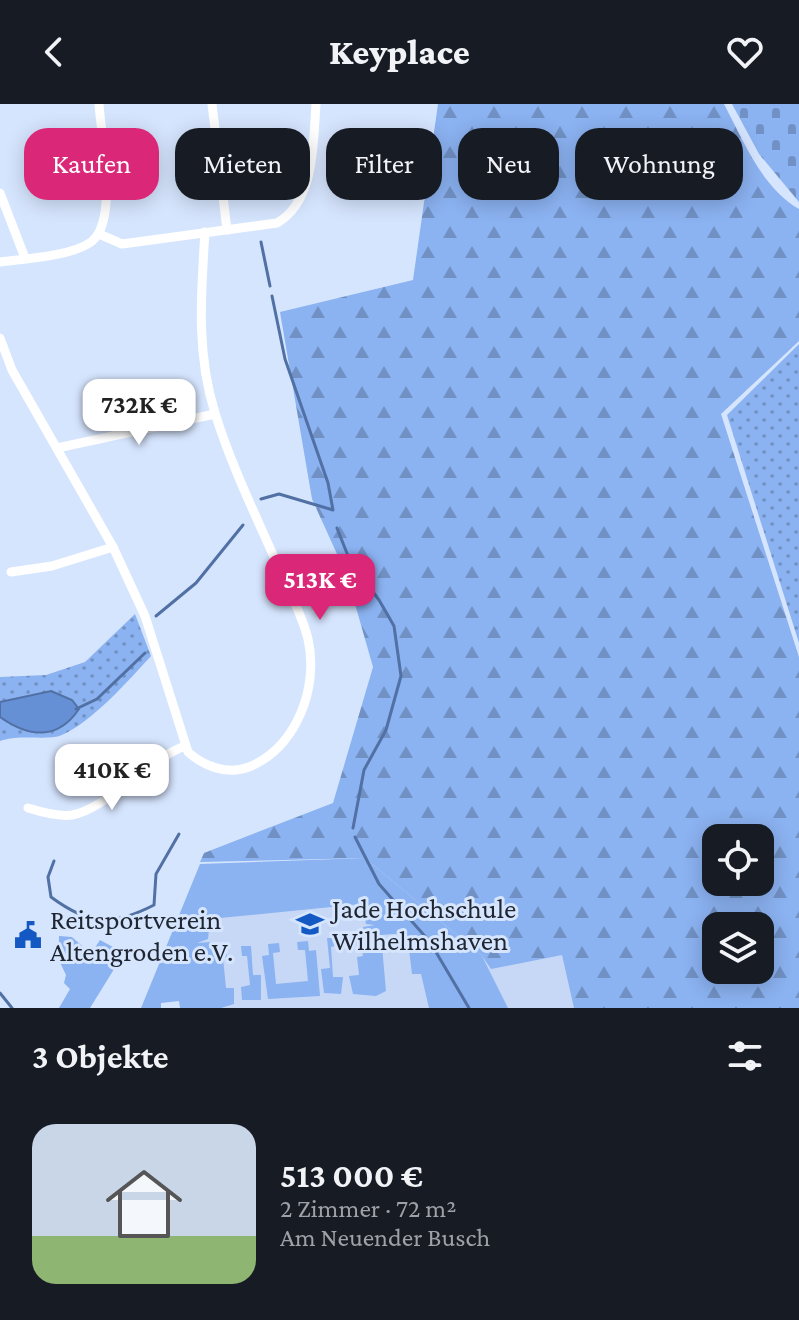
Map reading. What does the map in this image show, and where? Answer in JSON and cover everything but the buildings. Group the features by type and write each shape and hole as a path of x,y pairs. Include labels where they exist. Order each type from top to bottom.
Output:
{"street":[{"path":"0,262 80,248 99,234 107,210 99,104"},
{"path":"212,104 227,230"},
{"path":"99,234 122,244 277,223 293,214 303,195 312,156 316,104"},
{"path":"0,193 25,258"},
{"path":"0,338 12,370 113,547 155,641 185,746 203,763 227,771 240,770 265,759 296,723 309,691 308,636 215,414 200,333 205,232"},
{"path":"57,448 215,414"},
{"path":"11,572 52,566 113,547"},
{"path":"28,808 62,815 80,812 154,760 185,746"}],"shaded area":[{"path":"51,691 72,700 79,709 71,719 53,731 33,732 0,717 0,702"},
{"name":"Jade Hochschule Wilhelmshaven","path":"368,875 471,958 569,945 598,1008 197,1008 190,903"}],"green space":[{"path":"438,104 724,104 736,128 575,128 575,200 743,200 743,142 774,189 799,209 799,341 721,414 799,657 799,1008 574,1008 562,955 491,969 482,956 365,858 200,862 204,853 333,803 373,667 347,576 312,499 280,312 413,280 424,200 442,200 442,128 435,128"},
{"path":"732,104 799,104 799,202 759,154"},
{"path":"799,344 799,643 727,415"},
{"path":"135,614 151,656 110,700 62,735 0,741 0,677 46,675 85,662"},
{"path":"365,858 482,956 508,1008 429,1008 421,974 412,974 407,933 381,935 386,991 376,996 353,994 349,976 359,975 357,957 363,956 361,942 351,945 350,936 364,934 363,927 375,925 366,924 361,904 210,919 208,939 197,943 211,942 212,949 226,948 227,957 223,958 226,988 234,988 234,1004 221,1008 180,1008 179,1001 161,1003 161,1008 141,1008 200,864"},
{"path":"59,936 72,937 91,954 100,940 124,953 90,1008 59,1008 70,989 64,983 66,975 53,948 59,945"},
{"path":"327,938 334,938 335,946 331,947 333,977 343,977 341,994 324,993 321,969 330,968"},
{"path":"308,941 309,951 316,950 320,996 268,999 262,956 269,955 268,944 279,943 280,952 273,953 276,984 308,981 305,950 298,950 297,942"},
{"path":"241,946 251,946 253,975 261,975 261,1000 242,1000 241,987 250,985 247,956 242,956"}],"waterway":[{"path":"261,242 270,286"},
{"path":"261,499 279,494 333,510 328,483 285,359 272,296"},
{"path":"156,616 196,583 243,525"},
{"path":"337,528 350,561 394,626 401,676 386,730 364,770 353,828"},
{"path":"76,709 97,699 145,653"},
{"path":"54,861 48,877 51,897 90,918 126,917 154,905 156,874 179,834"},
{"path":"355,837 379,884 430,942 469,1008"},
{"path":"0,993 12,1008"}],"place":[{"name":"Jade Hochschule Wilhelmshaven","path":"310,924"},
{"name":"Reitsportverein Altengroden e.V.","path":"28,935"}]}
